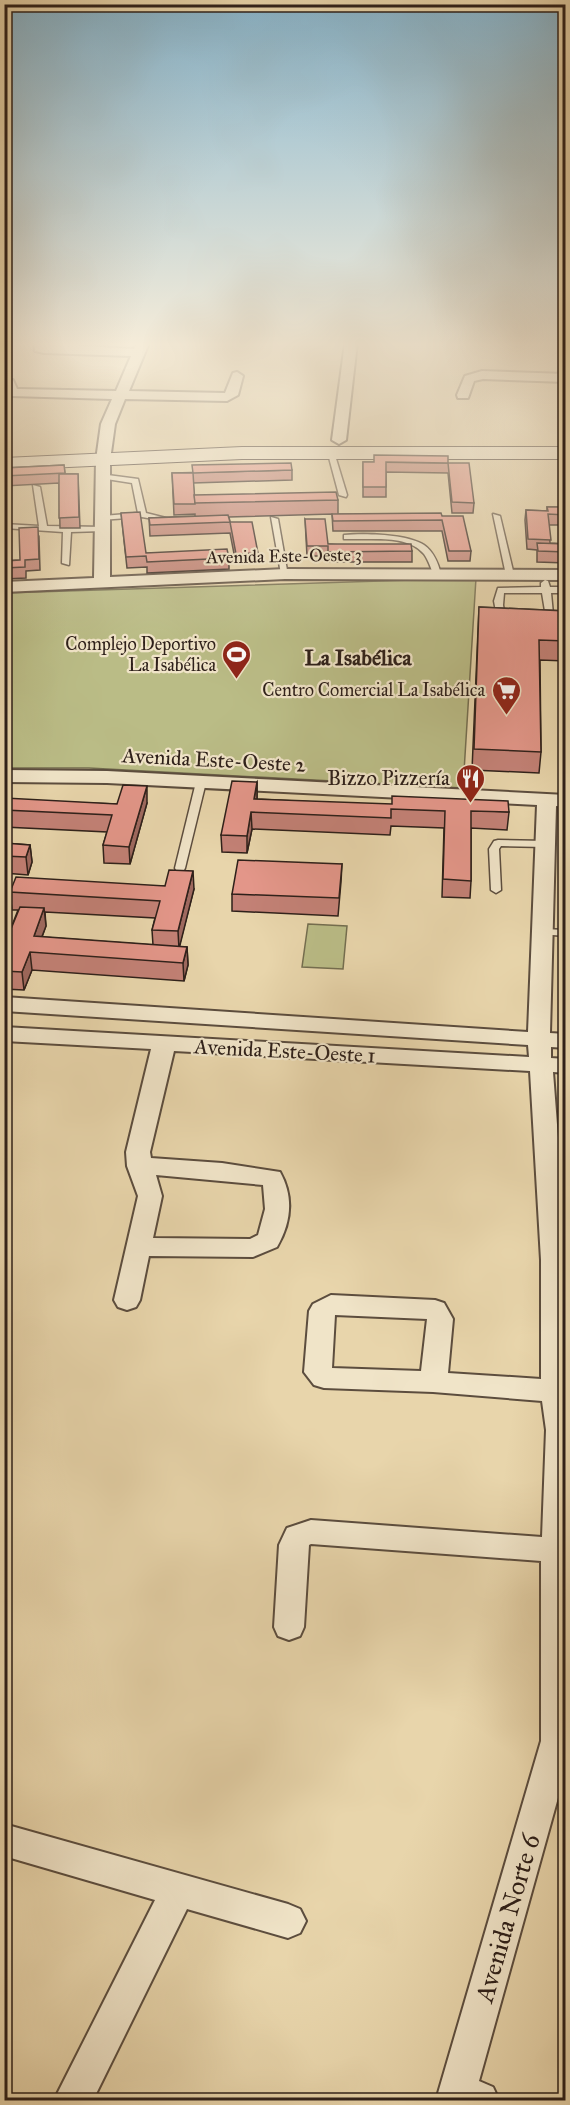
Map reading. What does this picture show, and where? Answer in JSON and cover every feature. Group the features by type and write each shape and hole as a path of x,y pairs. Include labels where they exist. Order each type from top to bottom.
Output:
{"main road":[{"path":"4,464 242,453 335,446 566,442"},
{"path":"335,446 566,453"},
{"path":"4,449 104,460"}],"street":[{"path":"102,582 106,441"},
{"path":"335,446 336,441"},
{"name":"Avenida Este-Oeste 3","path":"4,587 285,574 510,575 545,582 566,575"},
{"name":"Avenida Este-Oeste 2","path":"4,776 201,782 556,800"},
{"name":"Avenida Norte 6","path":"465,2097 557,1741 556,1550 563,1430 555,1391 560,1260 553,1053 554,932 546,844 556,800"},
{"path":"4,1004 553,1053"},
{"name":"Avenida Este-Oeste 1","path":"4,1034 164,1044 553,1053"},
{"path":"127,1300 150,1196 148,1184 139,1166 138,1152 164,1044"},
{"path":"138,1247 253,1248 268,1241 276,1220 278,1187 271,1178 242,1173 139,1166"},
{"path":"433,1382 440,1319 435,1311 331,1305 322,1311 318,1372 324,1378 433,1382 555,1391"},
{"path":"289,1627 294,1545 297,1537 311,1532 556,1550"},
{"path":"6,1840 288,1921"},
{"path":"73,2100 178,1891"}],"lane":[{"path":"335,446 344,495"},
{"path":"104,460 135,481 142,515"},
{"path":"36,488 43,528"},
{"path":"4,526 67,530 142,515 172,520"},
{"path":"496,516 510,575"},
{"path":"274,519 285,574"},
{"path":"66,563 67,530"},
{"path":"347,537 379,538 419,546 432,558 437,574"},
{"path":"511,621 501,620 499,593 501,590 545,582 566,590"},
{"path":"541,623 554,623 545,582"},
{"path":"180,868 201,782"},
{"path":"496,890 494,849 498,843 546,844"}],"green space":[{"name":"Complejo Deportivo La Isabélica","path":"476,578 463,788 89,768 5,768 4,593"},
{"path":"308,924 347,926 343,969 302,967"}],"building":[{"path":"374,455 448,456 448,463 386,462 386,487 363,487 363,462 374,462"},
{"path":"291,463 292,470 193,473 192,465"},
{"path":"448,463 469,463 474,503 452,502"},
{"path":"64,465 65,473 4,476 4,468"},
{"path":"172,473 193,473 195,504 174,504"},
{"path":"59,474 78,474 79,517 59,518"},
{"path":"336,492 338,500 195,503 194,495"},
{"path":"547,507 566,507 566,515 548,514 551,540 528,539 526,510 548,511"},
{"path":"140,512 146,553 227,549 229,558 147,562 146,556 126,557 121,513"},
{"path":"441,513 442,516 463,516 471,551 449,551 442,520 333,521 332,514"},
{"path":"228,515 230,522 150,525 149,518"},
{"path":"305,519 325,519 328,544 411,544 412,551 328,552 328,546 307,546"},
{"path":"230,522 252,522 258,553 236,554"},
{"path":"4,524 10,524 10,531 4,531"},
{"path":"38,527 39,559 25,560 25,567 4,568 4,561 20,560 19,528"},
{"path":"537,543 566,544 566,552 538,551"},
{"name":"Centro Comercial La Isabélica","path":"479,607 566,611 566,641 539,640 541,752 474,749"},
{"path":"232,781 257,782 254,799 392,804 392,796 508,801 509,812 471,811 471,881 443,879 445,811 391,809 391,818 251,812 247,836 221,835"},
{"path":"123,785 147,786 129,847 103,845 112,815 4,810 5,798 117,804"},
{"path":"4,843 30,845 26,857 4,856"},
{"path":"238,860 342,864 339,898 232,894"},
{"path":"169,870 193,871 178,931 152,930 160,901 10,892 16,877 165,886"},
{"path":"20,907 44,908 34,936 187,947 183,963 30,952 22,972 4,971 4,946"}],"place":[{"name":"Complejo Deportivo La Isabélica","path":"237,680"},
{"name":"Centro Comercial La Isabélica","path":"506,716"},
{"name":"Bizzo Pizzería","path":"471,804"}],"district":[{"name":"La Isabélica","path":"358,657"}]}
